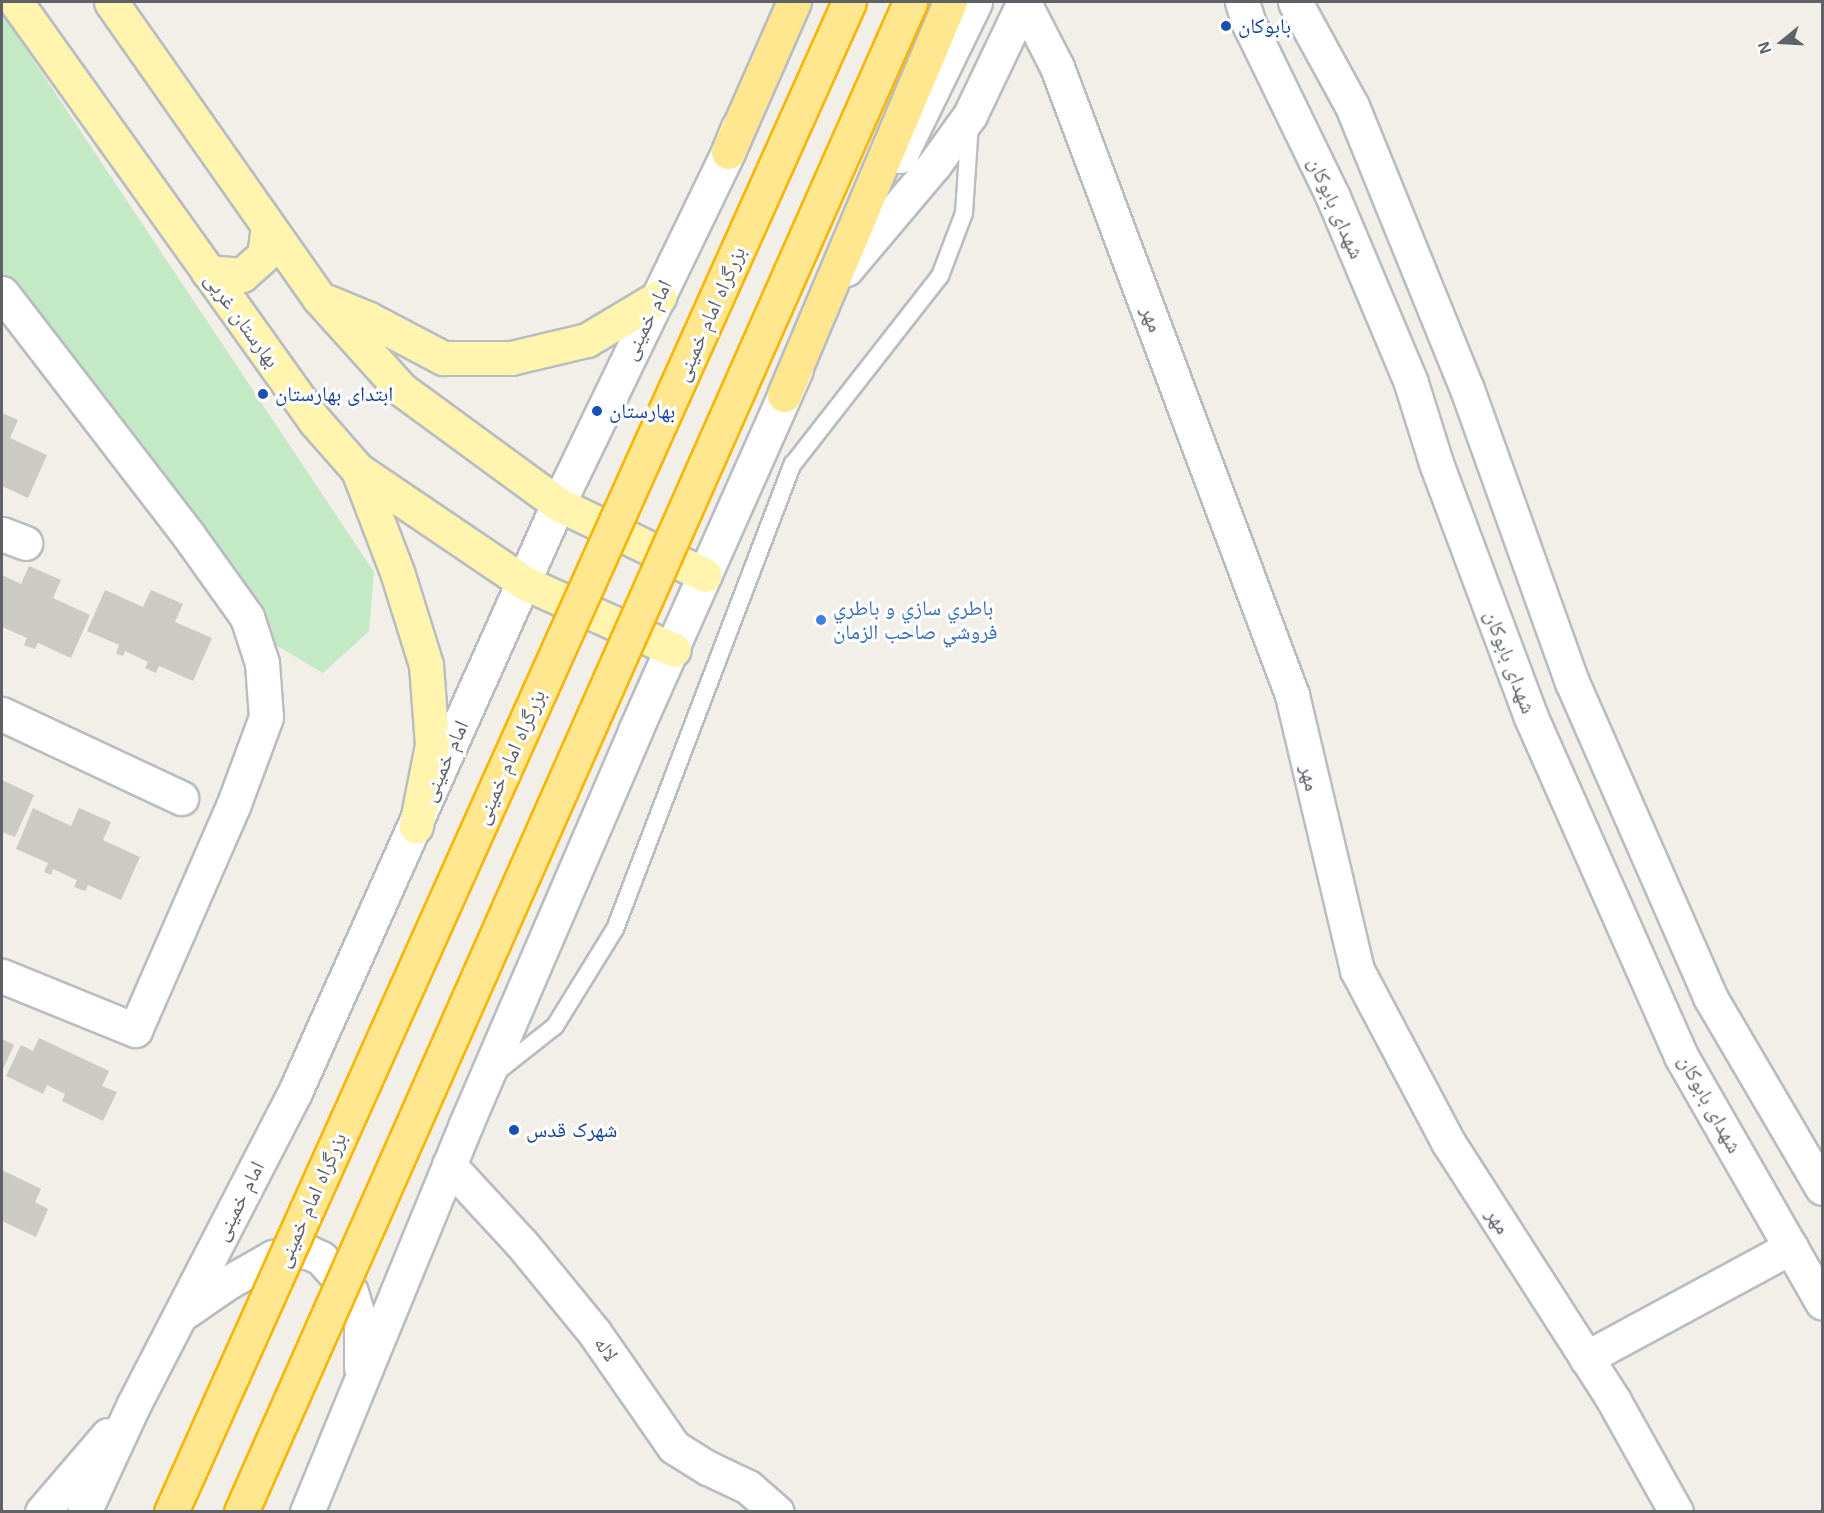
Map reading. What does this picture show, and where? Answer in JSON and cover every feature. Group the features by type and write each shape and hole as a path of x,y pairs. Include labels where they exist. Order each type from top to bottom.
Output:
{"highway":[{"path":"728,152 794,2"},
{"name":"بزرگراه امام خمینی","path":"171,1512 849,2"},
{"path":"241,1512 910,2"},
{"path":"784,395 950,2"}],"main road":[{"name":"بهارستان غربی","path":"16,2 315,421 358,470 525,583 674,650"},
{"path":"111,2 319,298 401,388 558,504 705,575"},
{"path":"208,272 242,275 264,255 268,226"},
{"path":"319,298 369,319 443,358 511,358 587,340 659,297"},
{"path":"358,470 398,574 426,664 432,745 416,826"}],"street":[{"name":"امام خمینی","path":"84,1512 134,1404 295,1092 525,583 558,504 728,152 784,2"},
{"path":"307,1512 448,1165 635,731 674,650 784,395 975,2"},
{"path":"846,269 934,165 970,116 1024,2"},
{"name":"مهر","path":"1024,2 1057,67 1292,695 1357,970 1448,1142 1586,1358 1676,1512"},
{"name":"شهدای بابوکان","path":"1242,2 1250,26 1333,197 1411,383 1436,463 1530,715 1682,1056 1822,1302"},
{"path":"1295,2 1352,106 1467,389 1572,681 1710,997 1822,1188"},
{"path":"2,292 189,536 247,617 262,663 266,717 233,806 135,1030 2,976"},
{"path":"2,714 182,798"},
{"name":"لاله","path":"448,1165 522,1244 594,1332 674,1447 708,1468 748,1487 777,1512"},
{"path":"1586,1358 1791,1247"},
{"path":"182,1314 227,1283 273,1257 290,1252 308,1252 321,1258 351,1292 361,1324 360,1380"},
{"path":"42,1512 134,1404"}],"lane":[{"path":"483,1083 555,1026 615,929 793,464 940,276 964,213 970,116"}],"green space":[{"path":"2,13 374,572 369,631 323,673 274,644 2,274"}],"building":[{"path":"2,413 18,420 10,438 47,455 28,498 2,486"},
{"path":"29,566 61,580 53,598 90,615 71,658 38,643 35,649 24,645 27,638 2,627 2,575 21,584"},
{"path":"105,590 143,607 151,590 183,604 175,622 212,638 193,681 159,666 156,673 145,668 148,662 125,651 123,656 116,654 119,645 87,631"},
{"path":"2,780 34,795 15,837 2,832"},
{"path":"33,808 71,826 79,808 111,822 103,840 140,857 121,900 88,885 85,891 74,887 77,880 53,869 51,875 44,872 48,863 16,849"},
{"path":"39,1038 109,1071 102,1086 117,1092 103,1121 62,1101 65,1094 47,1085 43,1094 6,1076 21,1045 33,1051"},
{"path":"2,1039 14,1045 2,1071"},
{"path":"2,1170 41,1189 35,1202 48,1209 36,1237 2,1221"}],"place":[{"name":"بابوکان","path":"1226,26"},
{"name":"ابتدای بهارستان","path":"263,394"},
{"name":"بهارستان","path":"597,411"},
{"name":"باطري سازي و باطري فروشي صاحب الزمان","path":"821,620"},
{"name":"شهرک قدس","path":"514,1130"}]}
